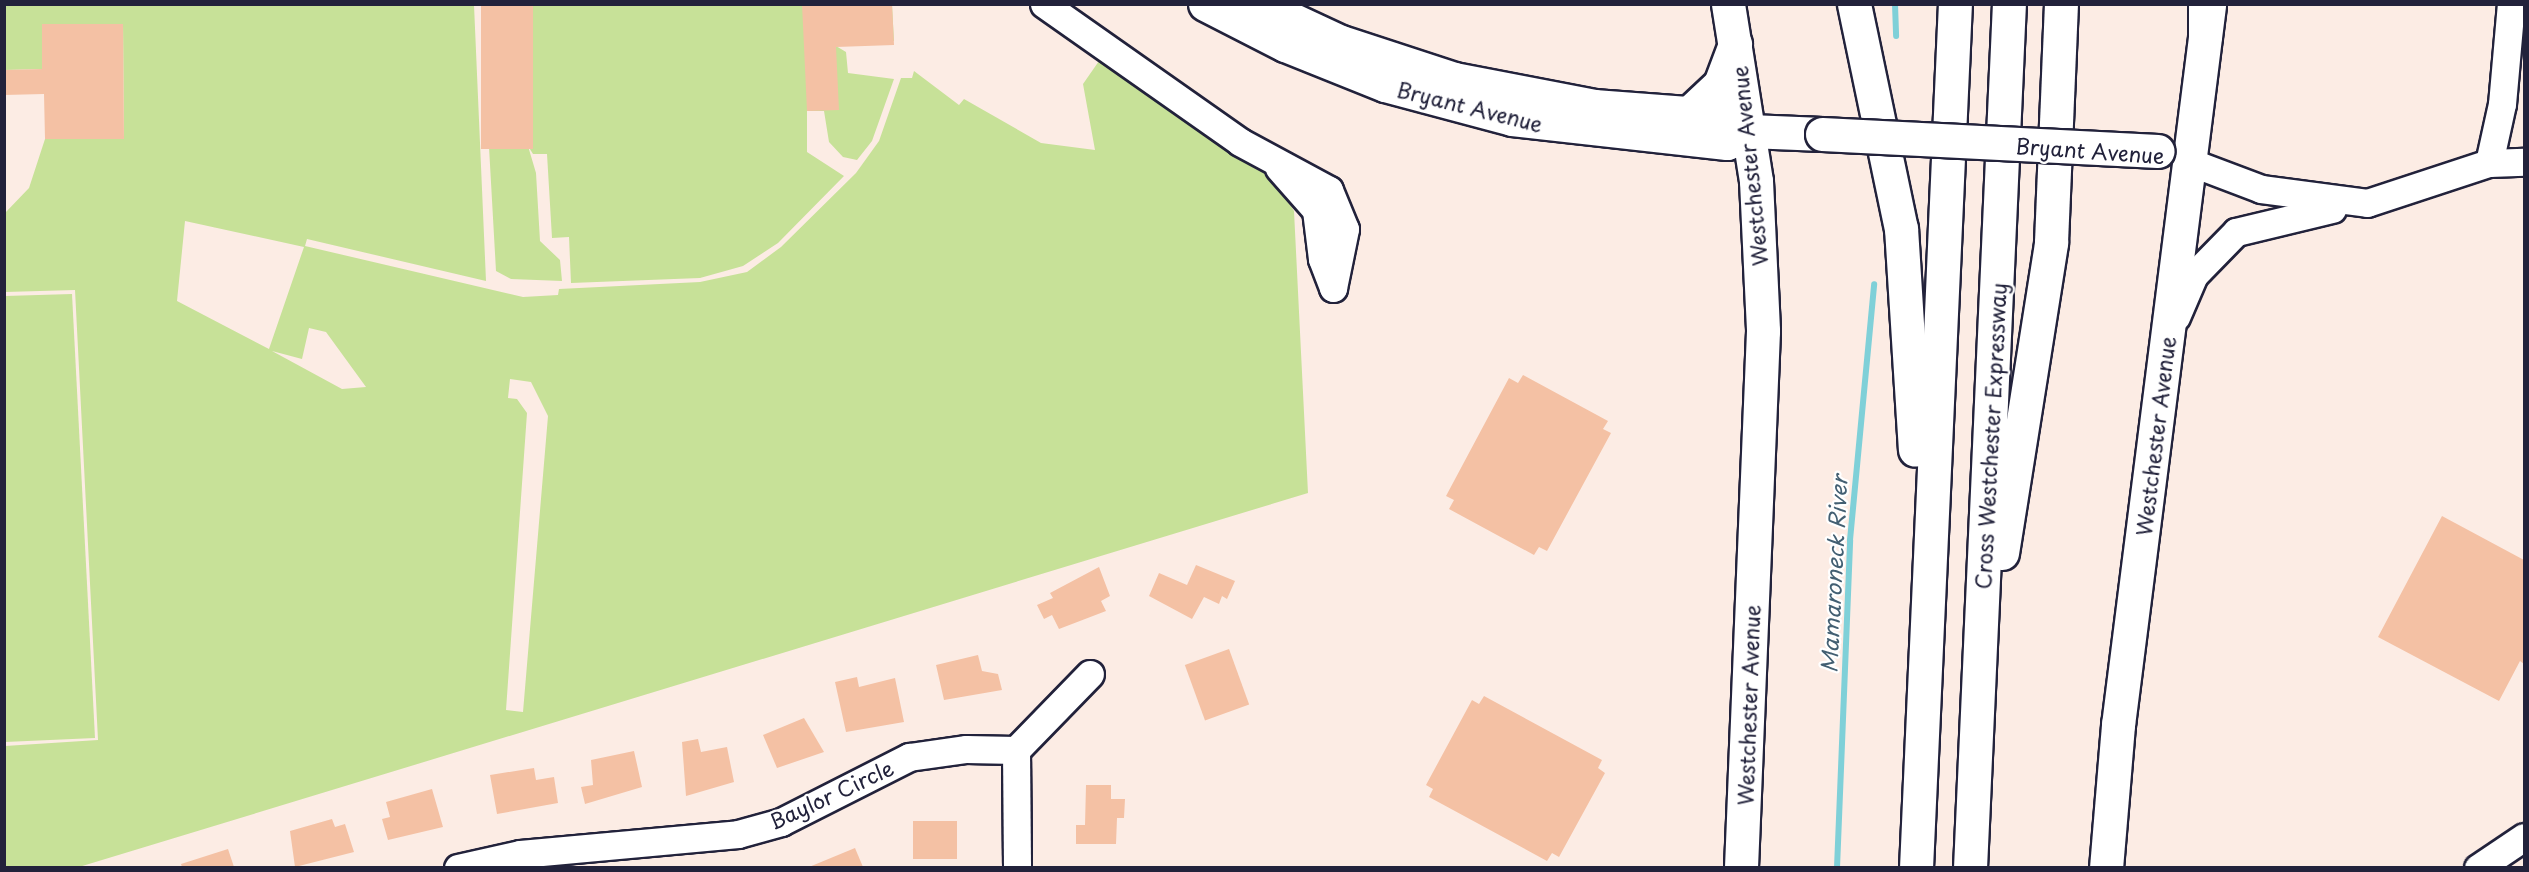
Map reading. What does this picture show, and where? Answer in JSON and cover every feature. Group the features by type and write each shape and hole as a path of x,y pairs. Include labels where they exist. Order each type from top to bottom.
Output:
{"main road":[{"name":"Bryant Avenue","path":"1204,4 1285,45 1385,85 1502,117 1569,129 1727,143 1749,131 2158,151 2190,162"},
{"name":"Bryant Avenue","path":"1259,4 1341,42 1454,79 1560,102 1727,116 1749,131"},
{"name":"Westchester Avenue","path":"1728,4 1749,131 1763,331 1741,867"},
{"path":"1854,4 1888,150 1907,286 1925,686"},
{"path":"1916,867 1955,4"},
{"name":"Cross Westchester Expressway","path":"1970,867 2009,4"},
{"path":"1978,700 2046,290 2056,177 2061,4"},
{"name":"Westchester Avenue","path":"2106,867 2118,725 2190,162 2206,15"},
{"path":"1689,113 1720,84 1735,44"}],"street":[{"path":"1044,4 1276,165"},
{"path":"2489,163 2502,104 2511,4"},
{"name":"Bryant Avenue","path":"2190,162 2261,189 2367,203 2489,163 2524,162"},
{"path":"2168,338 2194,275 2236,232 2278,218 2367,203"},
{"path":"1017,867 1016,750 1090,674"},
{"name":"Baylor Circle","path":"458,867 520,854 738,834 781,822 909,758 966,749 1016,750"},
{"path":"2478,867 2524,837"}],"green space":[{"path":"4,5 474,5 486,281 307,239 305,246 523,297 558,295 559,289 700,282 747,272 781,247 856,173 879,141 901,78 912,78 914,71 959,105 964,99 1041,143 1095,150 1083,84 1099,61 1272,177 1294,211 1308,493 79,867 5,867 5,746 98,740 75,290 5,292 5,213 29,188 45,139 124,138 123,24 42,24 42,69 5,70","holes":["185,221 304,247 269,349 177,301","309,328 326,332 366,387 342,389 272,351 302,359","510,379 531,382 548,416 523,712 506,710 527,413 517,399 508,398"]},
{"path":"481,5 892,5 894,41 836,46 846,52 848,73 894,79 872,141 857,160 843,157 829,142 824,111 807,111 807,152 844,176 778,243 743,266 700,278 571,283 569,237 552,238 547,154 533,154 528,146 536,173 540,241 560,260 562,281 511,279 496,271"},
{"path":"72,294 95,738 5,742 5,296"}],"building":[{"path":"481,4 533,4 533,149 481,149"},
{"path":"802,4 892,4 894,45 836,47 839,110 807,111"},
{"path":"42,24 123,24 124,139 45,139 44,94 4,95 4,70 42,69"},
{"path":"1523,375 1608,421 1603,429 1611,433 1547,551 1539,547 1534,555 1449,509 1454,500 1446,496 1509,378 1518,383"},
{"path":"2442,516 2524,560 2524,664 2520,661 2499,701 2378,637"},
{"path":"1196,565 1235,581 1227,599 1222,596 1219,604 1204,597 1192,619 1149,596 1159,573 1187,585"},
{"path":"1099,567 1110,596 1101,601 1106,611 1059,629 1052,615 1044,619 1037,605 1053,598 1050,593"},
{"path":"1229,649 1249,704 1205,721 1185,665"},
{"path":"978,655 982,671 998,674 1002,690 944,700 936,665"},
{"path":"857,677 859,687 895,678 904,722 846,732 835,682"},
{"path":"1484,696 1602,760 1598,768 1605,773 1559,857 1552,853 1547,861 1429,797 1433,789 1426,785 1472,700 1479,704"},
{"path":"804,718 824,752 777,768 763,735"},
{"path":"698,739 701,752 727,747 734,782 686,796 682,742"},
{"path":"634,751 642,787 585,804 581,787 593,785 591,760"},
{"path":"534,768 536,780 554,777 558,803 497,814 490,775"},
{"path":"1086,785 1111,785 1111,799 1125,799 1124,818 1117,818 1116,844 1076,844 1076,825 1085,825"},
{"path":"432,789 443,827 388,840 382,819 390,817 386,802"},
{"path":"332,819 335,827 345,824 354,852 295,867 290,831"},
{"path":"913,821 957,821 957,859 913,859"},
{"path":"855,848 863,867 809,867"},
{"path":"228,849 234,867 182,867 181,864"}],"waterway":[{"name":"Mamaroneck River","path":"1895,4 1896,36"},
{"name":"Mamaroneck River","path":"1837,868 1850,540 1874,284"}]}
